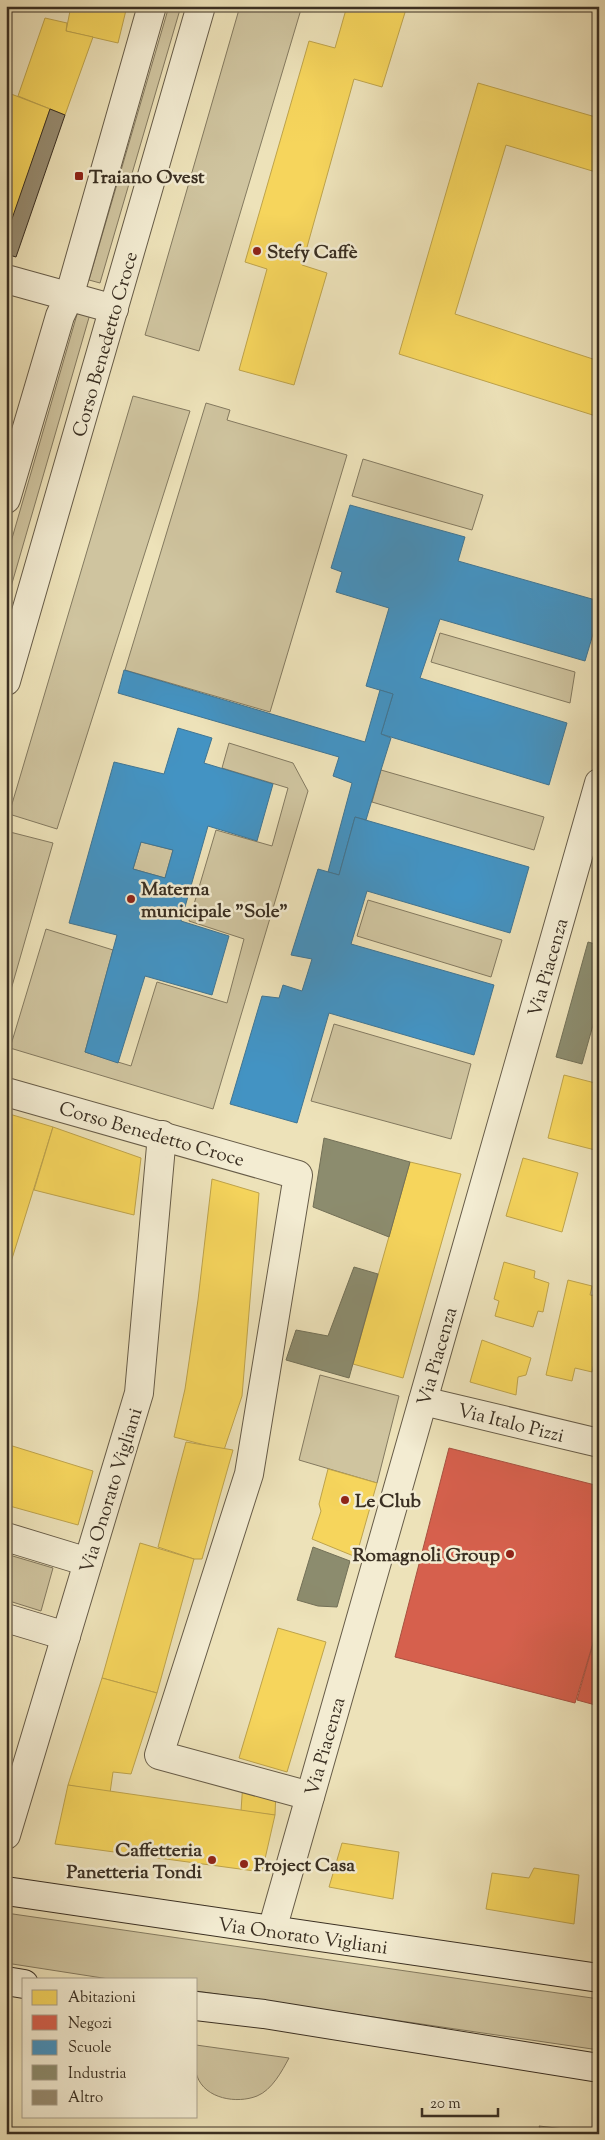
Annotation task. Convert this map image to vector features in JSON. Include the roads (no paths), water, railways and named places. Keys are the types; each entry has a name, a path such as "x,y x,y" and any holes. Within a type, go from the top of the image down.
{"street":[{"path":"6,499 60,316 69,297 152,6"},
{"name":"Corso Benedetto Croce","path":"6,681 201,6"},
{"path":"6,279 114,309"},
{"name":"Via Piacenza","path":"272,1930 423,1401 589,855 599,783"},
{"name":"Corso Benedetto Croce","path":"6,1092 298,1175 249,1474 159,1755 310,1796"},
{"name":"Via Onorato Vigliani","path":"6,1835 139,1393 162,1135"},
{"name":"Via Italo Pizzi","path":"423,1401 599,1443"},
{"path":"6,1537 88,1562"},
{"path":"6,1618 66,1636"},
{"name":"Via Onorato Vigliani","path":"6,1891 599,1978"},
{"path":"6,1981 22,1984"},
{"path":"198,2006 264,2014 599,2068"}],"place":[{"name":"Traiano Ovest","path":"79,176"},
{"name":"Stefy Caffè","path":"257,251"},
{"name":"Materna municipale \"Sole\"","path":"131,899"},
{"name":"Le Club","path":"345,1500"},
{"name":"Romagnoli Group","path":"510,1554"},
{"name":"Caffetteria Panetteria Tondi","path":"212,1860"},
{"name":"Project Casa","path":"244,1864"}]}
